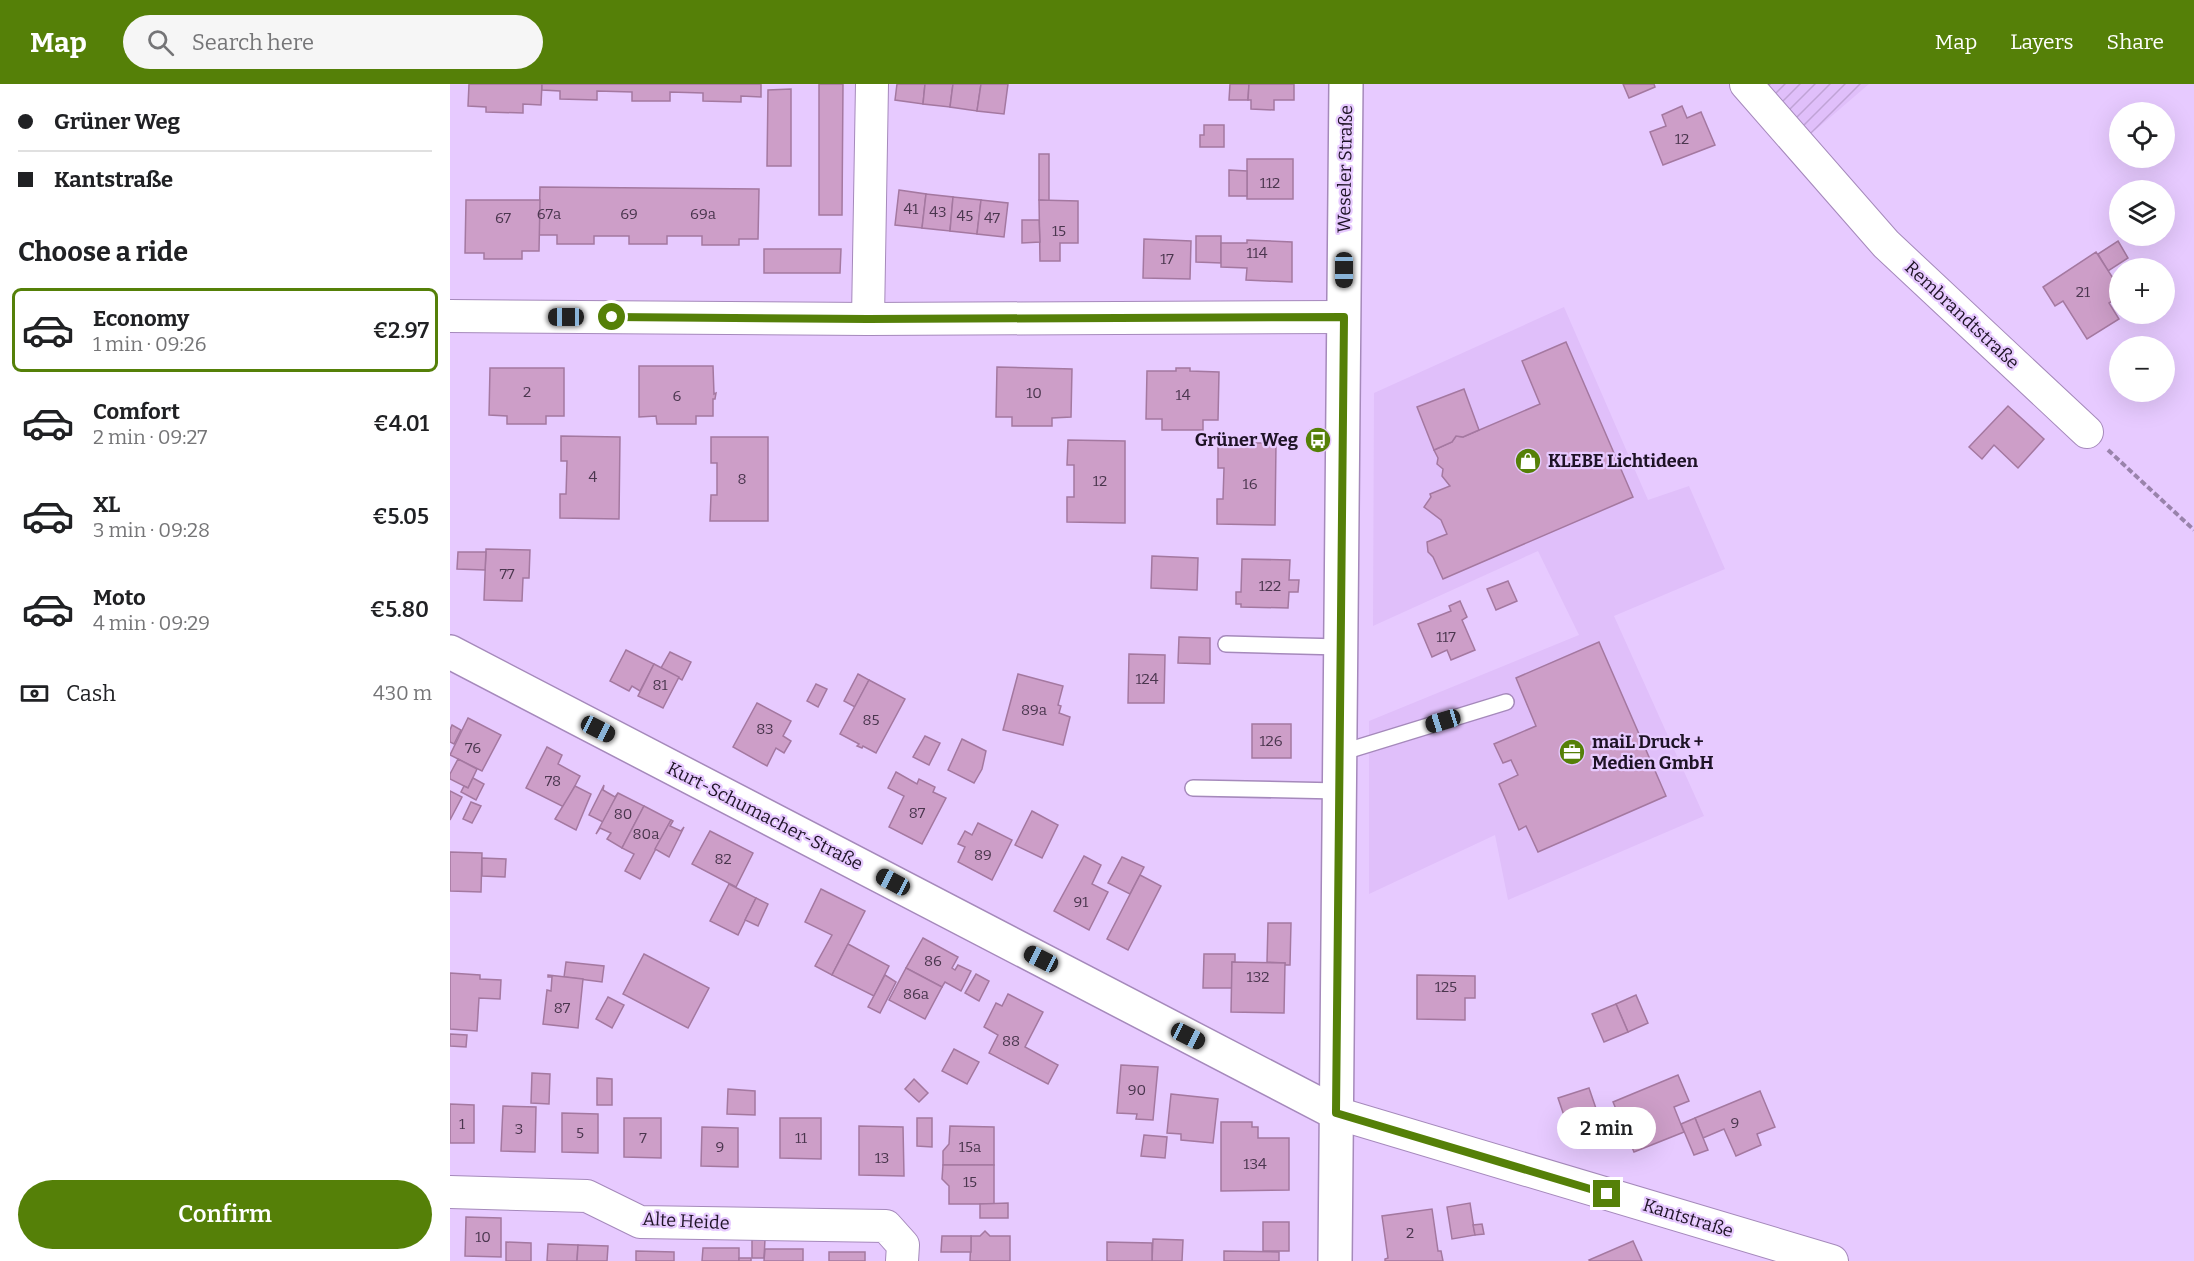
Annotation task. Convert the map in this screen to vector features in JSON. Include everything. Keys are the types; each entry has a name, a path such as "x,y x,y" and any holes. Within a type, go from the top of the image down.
{"street":[{"path":"868,319 872,84"},
{"name":"Weseler Straße","path":"1335,1261 1346,84"},
{"name":"Rembrandtstraße","path":"1746,84 1886,244 2087,432"},
{"path":"450,316 868,319 1344,317"},
{"name":"Kurt-Schumacher-Straße","path":"450,652 1336,1113"},
{"name":"Kantstraße","path":"1336,1113 1832,1261"},
{"name":"Alte Heide","path":"450,1192 587,1196 640,1222 886,1226 903,1245 902,1261"}],"lane":[{"path":"1226,644 1341,647"},
{"path":"1340,753 1506,702"},
{"path":"1193,788 1339,790"}],"path":[{"path":"2087,432 2194,530"}],"shaded area":[{"path":"1757,84 1869,84 1805,139"},
{"path":"1564,307 1648,500 1689,486 1725,569 1614,616 1704,816 1508,900 1495,835 1369,894 1369,721 1579,635 1538,551 1373,626 1374,393"}],"building":[{"path":"469,84 542,84 541,105 523,104 523,113 486,112 486,107 468,106"},
{"path":"542,84 761,84 761,97 741,96 741,102 703,101 703,93 670,92 670,101 632,101 632,92 597,91 597,100 560,99 560,91 542,90"},
{"path":"819,84 843,84 842,215 819,215"},
{"path":"897,84 925,84 923,104 895,100"},
{"path":"925,84 953,84 950,107 923,104"},
{"path":"953,84 981,84 977,111 950,107"},
{"path":"981,84 1008,84 1004,114 977,111"},
{"path":"1230,84 1249,84 1248,100 1229,100"},
{"path":"1249,84 1294,84 1294,100 1274,100 1274,110 1251,109 1251,100 1248,100"},
{"path":"1623,84 1654,84 1655,87 1629,98"},
{"path":"791,89 791,166 767,166 768,90"},
{"path":"1682,106 1687,118 1701,112 1715,145 1663,165 1650,132 1666,126 1662,115"},
{"path":"1204,125 1224,125 1224,147 1200,147 1200,135 1204,135"},
{"path":"1039,154 1049,154 1049,201 1039,200"},
{"path":"1247,159 1293,159 1293,199 1247,199"},
{"path":"1229,170 1247,171 1247,196 1229,196"},
{"path":"540,187 759,189 758,239 739,239 739,245 702,245 702,236 667,236 667,244 629,244 629,236 594,236 594,244 557,244 557,235 539,235"},
{"path":"899,190 926,194 922,228 895,225"},
{"path":"926,194 953,197 950,231 922,228"},
{"path":"953,197 981,200 977,234 950,231"},
{"path":"466,200 540,200 539,251 522,251 522,259 484,259 484,253 465,253"},
{"path":"981,200 1008,203 1004,237 977,234"},
{"path":"1039,200 1078,201 1078,243 1060,243 1060,261 1040,261"},
{"path":"1022,220 1039,220 1040,242 1022,243"},
{"path":"1196,236 1221,236 1221,263 1196,262"},
{"path":"1144,239 1191,241 1190,279 1143,278"},
{"path":"1247,240 1292,242 1292,282 1246,280 1247,268 1221,267 1221,243 1247,243"},
{"path":"2110,246 2121,246 2128,258 2109,258 2108,271 2098,254"},
{"path":"764,249 841,249 840,273 764,273"},
{"path":"2096,252 2109,272 2109,324 2111,324 2087,339 2063,301 2055,306 2043,287"},
{"name":"KLEBE Lichtideen","path":"1566,342 1633,497 1443,579 1433,557 1428,552 1427,542 1447,534 1441,520 1424,507 1431,497 1430,494 1450,486 1442,476 1443,469 1437,464 1438,458 1434,450 1452,442 1456,436 1463,437 1540,404 1522,361"},
{"path":"639,366 713,366 714,394 716,393 713,399 713,416 696,416 696,424 657,424 656,416 639,417"},
{"path":"997,367 1072,369 1071,417 1052,418 1052,426 1012,426 1012,417 996,417"},
{"path":"490,368 564,368 564,416 546,416 546,424 507,424 507,416 489,415"},
{"path":"1176,368 1219,372 1218,420 1203,420 1203,430 1162,430 1162,419 1146,419 1147,371 1176,371"},
{"path":"1464,389 1479,430 1463,437 1456,436 1452,442 1434,450 1417,407"},
{"path":"2008,406 2044,439 2018,468 1994,445 1982,459 1969,447"},
{"path":"561,436 620,437 619,519 560,518 560,494 566,494 567,461 561,461"},
{"path":"711,437 768,437 768,521 710,521 711,495 717,495 717,463 711,463"},
{"path":"1068,440 1125,441 1125,523 1067,522 1067,497 1074,497 1074,465 1067,465"},
{"path":"1244,441 1276,443 1275,525 1217,524 1217,499 1223,499 1224,468 1218,468 1218,442 1244,443"},
{"path":"486,549 530,550 529,578 523,578 522,601 484,600"},
{"path":"458,552 486,552 485,570 457,569"},
{"path":"1152,556 1198,558 1197,590 1151,588"},
{"path":"1242,559 1290,560 1289,580 1299,580 1298,592 1289,592 1288,608 1241,607 1241,604 1236,604 1236,592 1241,592"},
{"path":"1508,581 1517,601 1496,610 1487,589"},
{"path":"1460,601 1467,617 1462,620 1475,650 1451,660 1447,650 1432,657 1418,624 1451,611 1449,606"},
{"path":"1179,637 1210,638 1210,664 1178,663"},
{"name":"maiL Druck + Medien GmbH","path":"1599,642 1666,796 1538,852 1526,826 1519,830 1499,784 1518,775 1511,760 1503,763 1494,744 1536,726 1516,678"},
{"path":"626,650 654,664 640,691 632,686 629,691 610,681"},
{"path":"670,652 691,662 682,680 661,668"},
{"path":"1129,654 1165,655 1164,703 1128,703"},
{"path":"654,664 679,677 663,708 638,696"},
{"path":"858,674 869,680 855,707 844,701"},
{"path":"1018,674 1063,686 1058,705 1061,706 1059,713 1070,717 1063,745 1003,730"},
{"path":"869,680 905,699 876,753 863,746 862,748 857,746 859,744 840,734"},
{"path":"816,684 827,689 818,707 807,701"},
{"path":"757,703 791,721 783,736 791,741 784,753 776,748 767,766 733,747"},
{"path":"468,718 501,735 482,771 450,755"},
{"path":"1252,724 1291,724 1291,758 1252,758"},
{"path":"452,725 461,730 454,744 450,742"},
{"path":"925,736 940,743 929,765 913,757"},
{"path":"962,739 986,751 982,769 974,783 948,770"},
{"path":"547,747 562,755 558,764 580,776 564,807 526,788"},
{"path":"458,759 477,769 468,788 450,779 450,774"},
{"path":"896,772 917,784 919,779 935,787 933,792 946,798 922,844 889,827 904,796 888,788"},
{"path":"473,778 484,784 476,800 461,792 464,786 468,788"},
{"path":"604,785 603,790 615,797 618,793 603,822 589,815"},
{"path":"575,786 591,794 576,830 555,819"},
{"path":"450,791 462,797 450,820"},
{"path":"618,793 644,806 622,848 607,839 611,833 600,828 596,834"},
{"path":"471,802 481,806 472,823 463,819"},
{"path":"644,806 671,820 640,879 625,871 634,854 622,848"},
{"path":"1032,811 1058,825 1042,858 1015,845"},
{"path":"671,820 673,821 670,826 681,831 684,827 669,857 655,849"},
{"path":"978,823 1012,840 992,880 958,862 965,847 958,844 965,831 972,835"},
{"path":"710,831 753,853 736,887 692,864"},
{"path":"450,852 482,853 481,892 450,891"},
{"path":"1084,856 1101,865 1092,884 1108,892 1089,930 1054,911"},
{"path":"1122,857 1144,867 1130,894 1108,883"},
{"path":"482,858 506,859 505,877 482,876"},
{"path":"1140,875 1161,886 1128,950 1107,939"},
{"path":"729,884 756,898 738,935 710,921"},
{"path":"821,889 865,911 832,975 815,966 832,935 805,922"},
{"path":"756,898 768,904 758,926 745,920"},
{"path":"1268,923 1291,923 1290,965 1267,962"},
{"path":"923,938 958,957 952,968 955,970 958,965 971,971 961,991 945,982 942,987 906,968"},
{"path":"848,944 889,966 874,996 832,975"},
{"path":"644,954 709,988 688,1028 623,994"},
{"path":"1204,954 1235,954 1235,962 1232,962 1232,988 1203,988"},
{"path":"566,962 604,966 602,982 564,977"},
{"path":"1232,962 1285,963 1284,1013 1231,1012"},
{"path":"906,968 942,987 925,1019 889,1000"},
{"path":"450,973 480,975 480,979 501,980 500,999 479,998 477,1031 450,1029"},
{"path":"976,974 989,981 979,1001 965,993"},
{"path":"548,975 583,979 578,1028 543,1024 547,990 551,991 552,977"},
{"path":"885,975 896,982 880,1013 868,1007"},
{"path":"1417,975 1475,976 1475,998 1465,998 1465,1020 1417,1019"},
{"path":"1008,994 1043,1012 1025,1047 1058,1065 1048,1084 989,1053 998,1035 984,1027 996,1003 1002,1006"},
{"path":"1636,995 1648,1023 1628,1032 1616,1004"},
{"path":"608,997 624,1005 612,1028 596,1019"},
{"path":"1616,1004 1628,1032 1604,1042 1592,1014"},
{"path":"450,1034 467,1035 466,1047 450,1046"},
{"path":"954,1049 979,1062 967,1084 942,1071"},
{"path":"1121,1065 1158,1067 1153,1120 1136,1119 1137,1114 1117,1113"},
{"path":"532,1073 550,1074 549,1104 531,1103"},
{"path":"1678,1075 1689,1101 1674,1107 1684,1132 1634,1152 1613,1102"},
{"path":"597,1078 612,1079 612,1105 597,1105"},
{"path":"914,1079 928,1093 919,1102 905,1089"},
{"path":"1589,1088 1602,1126 1571,1136 1558,1098"},
{"path":"728,1089 755,1091 755,1115 727,1114"},
{"path":"1760,1091 1775,1127 1757,1134 1761,1145 1736,1156 1724,1129 1703,1138 1695,1118"},
{"path":"1171,1094 1218,1099 1213,1143 1181,1140 1181,1134 1167,1133"},
{"path":"450,1104 474,1105 474,1143 450,1143"},
{"path":"503,1106 536,1107 535,1152 501,1151"},
{"path":"562,1113 598,1114 598,1153 562,1152"},
{"path":"624,1118 661,1118 661,1158 624,1157"},
{"path":"780,1118 821,1118 821,1159 780,1158"},
{"path":"917,1118 932,1118 932,1147 917,1146"},
{"path":"1695,1118 1708,1150 1694,1155 1681,1124"},
{"path":"1221,1122 1252,1122 1252,1127 1258,1127 1258,1138 1289,1138 1289,1190 1221,1191"},
{"path":"859,1126 903,1127 904,1176 859,1175"},
{"path":"950,1126 994,1127 994,1165 943,1165 943,1151 949,1144"},
{"path":"702,1127 738,1128 738,1167 701,1166"},
{"path":"1144,1135 1167,1137 1165,1158 1141,1156"},
{"path":"943,1165 994,1165 994,1204 949,1204 949,1186 942,1179"},
{"path":"1008,1203 1008,1218 980,1218 980,1204"},
{"path":"1470,1203 1475,1235 1452,1239 1447,1207"},
{"path":"1432,1209 1438,1251 1441,1251 1443,1261 1385,1261 1388,1258 1382,1216"},
{"path":"466,1217 501,1218 501,1257 465,1256"},
{"path":"1263,1222 1289,1222 1289,1251 1263,1251"},
{"path":"1482,1224 1484,1234 1475,1235 1473,1225"},
{"path":"985,1231 990,1236 1010,1236 1010,1261 970,1261 971,1236 980,1236"},
{"path":"942,1236 971,1236 971,1252 941,1252"},
{"path":"752,1239 765,1239 764,1258 752,1258"},
{"path":"1153,1239 1183,1240 1182,1261 1152,1261"},
{"path":"1633,1241 1642,1261 1589,1260"},
{"path":"506,1242 531,1243 531,1261 506,1261"},
{"path":"1107,1242 1152,1243 1152,1261 1107,1261"},
{"path":"548,1244 578,1245 577,1261 547,1261"},
{"path":"578,1245 608,1246 607,1261 577,1261"},
{"path":"703,1248 739,1248 739,1261 702,1261"},
{"path":"765,1249 803,1249 803,1261 764,1261"},
{"path":"636,1251 674,1252 674,1261 636,1261"},
{"path":"1224,1251 1279,1252 1279,1261 1224,1261"},
{"path":"829,1252 865,1252 865,1261 829,1261"},
{"path":"739,1258 751,1258 751,1261 739,1261"}],"place":[{"name":"Grüner Weg","path":"1318,440"},
{"name":"KLEBE Lichtideen","path":"1528,461"},
{"name":"maiL Druck + Medien GmbH","path":"1572,752"}],"route":[{"path":"612,317 868,319 1344,317 1336,1113 1607,1194"}]}
